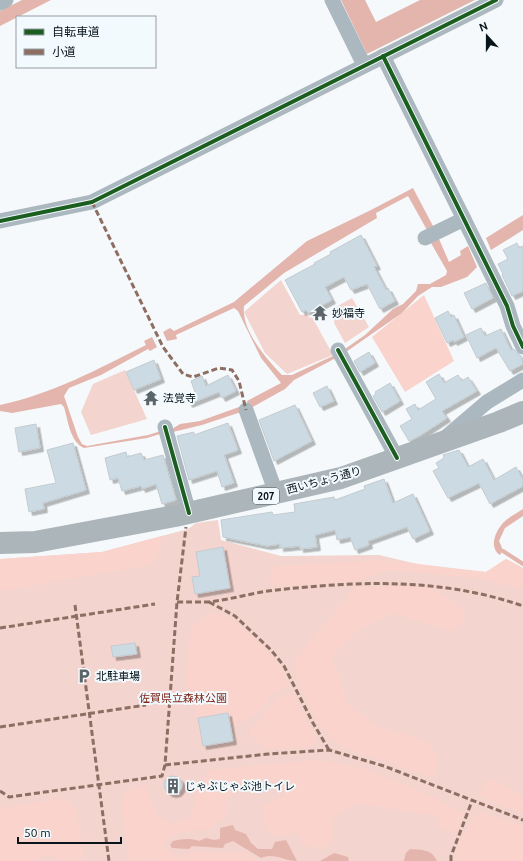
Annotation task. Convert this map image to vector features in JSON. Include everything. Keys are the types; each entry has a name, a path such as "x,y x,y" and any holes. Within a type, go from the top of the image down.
{"highway":[{"name":"西いちょう通り","path":"0,543 35,542 189,513 341,478 523,412"}],"street":[{"path":"0,3 6,0"},
{"path":"332,0 364,65"},
{"path":"0,221 92,202 496,0"},
{"path":"383,56 508,306 513,326 523,347"},
{"path":"431,235 464,219"},
{"path":"340,354 396,458"},
{"path":"438,444 487,402 523,380"},
{"path":"246,410 276,493"},
{"path":"166,431 189,513"}],"green space":[{"path":"281,280 300,315 311,315 333,355 287,374 265,353 244,312"},
{"path":"352,298 369,327 345,343 334,323 336,307"},
{"path":"125,370 147,419 91,435 81,412 93,384"},
{"name":"佐賀県立森林公園","path":"218,520 221,540 281,556 379,555 426,566 486,572 506,559 523,568 523,861 0,861 0,559 102,552 188,529 196,523"}],"shaded area":[{"path":"22,0 51,0 20,16 16,16 16,18 0,26 0,11"},
{"path":"341,0 365,0 376,22 420,0 475,0 367,54"},
{"path":"413,188 433,226 427,230 408,196 376,213 377,218 284,273 244,306 246,325 250,334 262,352 282,375 292,375 335,355 336,358 294,380 285,389 249,409 247,401 281,383 261,358 238,311 234,308 176,335 177,339 167,341 163,332 170,328 174,331 234,302 307,241"},
{"path":"523,215 523,230 491,250 486,238"},
{"path":"439,239 449,262 461,255 460,251 468,246 477,267 467,277 441,287 432,287 418,296 402,313 343,354 342,351 365,335 393,309 403,304 416,291 418,284 430,284 446,275 447,271 431,243"},
{"path":"424,295 454,361 405,392 372,337"},
{"path":"152,337 157,347 150,351 148,349 101,375 69,388 64,396 78,437 82,444 87,446 148,435 161,431 160,434 147,438 84,448 79,445 73,436 68,424 64,407 61,404 12,413 0,411 0,405 56,388 74,380 146,345 144,341"},
{"path":"239,407 241,412 202,425 173,432 172,429 180,424 200,421"},
{"path":"523,509 523,516 505,528 499,541 503,550 500,555 494,548 494,538 498,529 504,522"},
{"path":"162,536 158,557 150,565 0,591 0,559 102,552"},
{"path":"506,559 523,568 523,590 485,579 389,570 357,581 278,587 268,579 276,566 385,560 486,572"},
{"path":"355,587 428,587 463,608 464,621 452,632 394,613 360,629 332,655 347,704 376,726 428,741 438,760 434,778 353,751 343,747 330,737 315,718 304,696 292,663"},
{"path":"212,612 228,618 256,639 275,659 282,669 286,679 287,687 271,693 263,707 246,721 230,724 228,713 198,718 185,685 191,626"},
{"path":"289,693 293,695 308,725 315,733 317,743 313,746 270,750 251,737 248,730 254,727 277,698"},
{"path":"314,760 334,762 373,772 429,795 465,813 456,832 442,830 436,816 356,803 334,818 333,841 322,850 305,846 297,833 273,836 264,825 262,806 283,796 285,784 271,781 234,792 226,801 226,816 208,830 175,833 164,844 177,857 197,851 225,853 245,851 257,861 154,861 153,859 130,861 121,804 124,796 129,790 145,785 156,814 173,824 192,816 195,793 209,770"},
{"path":"494,780 523,796 523,814 478,796 484,782"},
{"path":"62,798 69,801 77,811 84,861 67,861 48,855 31,861 0,861 0,808"},
{"path":"478,811 523,825 523,861 457,861 456,855 460,842"},
{"path":"233,825 235,830 246,834 251,843 258,849 272,849 275,842 286,840 297,861 275,856 266,856 261,858 233,841 225,844 223,848 192,846 189,849 172,848 170,845 173,841 183,839 193,839 199,841 206,838 214,840 220,839 220,828"},
{"path":"410,849 429,852 437,861 404,861 406,853"},
{"path":"334,853 348,857 349,861 320,861"}],"building":[{"path":"361,235 377,266 374,267 386,290 388,288 395,301 380,309 367,284 351,290 344,277 325,287 332,300 308,313 306,310 302,312 285,280 315,264 314,263 331,254 330,252"},
{"path":"517,243 519,248 523,246 523,291 512,296 498,264 508,259 503,250"},
{"path":"486,283 493,298 472,309 464,293"},
{"path":"448,311 451,317 454,315 464,337 454,342 453,340 447,343 435,318"},
{"path":"481,328 485,336 501,329 511,350 514,349 521,356 523,364 510,371 496,348 477,358 466,335"},
{"path":"369,352 375,363 360,372 354,361"},
{"path":"154,360 161,379 134,390 126,372"},
{"path":"439,374 444,383 458,375 462,381 468,377 477,391 442,411 447,418 409,441 400,426 412,419 406,409 415,404 418,410 436,399 426,382"},
{"path":"228,375 236,391 222,398 219,392 189,404 186,397 195,392 191,381 202,376 206,386"},
{"path":"390,383 400,401 382,412 373,396 376,394 375,392"},
{"path":"327,386 334,401 320,407 313,393"},
{"path":"295,405 312,441 274,461 259,420"},
{"path":"228,423 238,450 224,455 234,483 222,487 217,471 189,480 177,436 194,432 194,435"},
{"path":"36,424 40,448 19,452 15,428"},
{"path":"73,443 86,490 43,503 44,509 29,512 25,489 56,483 47,450"},
{"path":"459,450 468,467 483,459 494,480 516,467 523,480 523,486 490,504 479,483 448,498 433,471 439,468 436,463 444,458 443,455"},
{"path":"126,452 127,457 141,453 144,460 163,455 176,500 162,504 156,484 142,489 141,486 122,491 118,478 110,480 105,458"},
{"path":"384,479 393,503 413,494 430,531 413,539 407,527 368,541 369,545 355,550 350,537 337,540 335,530 315,535 317,547 300,549 300,546 280,548 280,544 267,546 223,537 221,520 272,512 273,515 295,512 294,504 334,497 335,500 365,489 364,486"},
{"path":"223,547 230,588 195,594 192,577 200,576 196,552"},
{"path":"135,643 137,654 113,657 111,646"},
{"path":"228,713 233,741 203,746 198,718"},
{"name":"じゃぶじゃぶ池トイレ","path":"173,776 179,779 182,785 179,791 173,794 167,791 164,785 167,779"}],"waterway":[{"path":"503,551 523,564"}],"marked path":[{"path":"92,202 163,347 183,374 193,377 219,368 232,370 239,381 246,410"},
{"path":"0,791 9,797 162,776 165,765 177,602 186,527"},
{"path":"177,602 208,602 268,591 332,585 397,584 460,590 523,606"},
{"path":"209,602 235,616 271,650 284,666 313,723 329,750"},
{"path":"0,628 155,604"},
{"path":"75,605 109,861"},
{"path":"0,727 146,705"},
{"path":"165,765 268,754 329,750 384,766 523,820"},
{"path":"451,861 451,856 472,801"}],"cycle path":[{"path":"0,221 92,202 496,0"},
{"path":"383,56 507,306 513,326 523,347"},
{"path":"338,350 397,458"},
{"path":"165,427 189,513"}],"place":[{"name":"妙福寺","path":"320,313"},
{"name":"法覚寺","path":"151,398"},
{"name":"北駐車場","path":"84,676"},
{"name":"じゃぶじゃぶ池トイレ","path":"173,786"}]}
